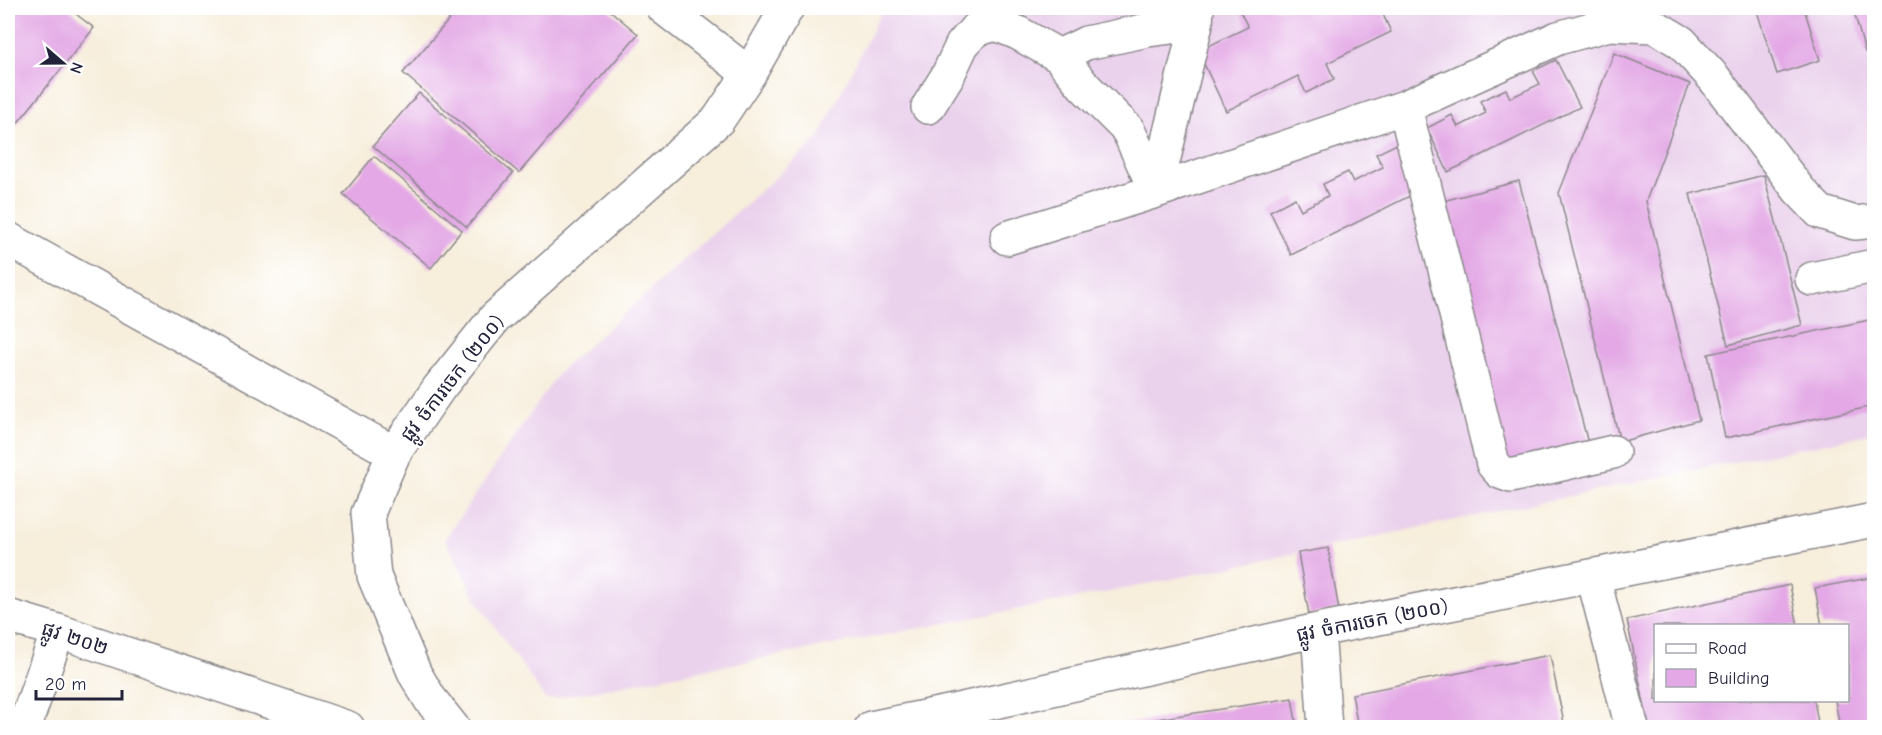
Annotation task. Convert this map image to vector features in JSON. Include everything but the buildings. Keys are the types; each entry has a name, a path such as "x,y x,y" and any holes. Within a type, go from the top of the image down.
{"street":[{"path":"664,8 749,74"},
{"name":"ផ្លូវ ចំការចេក (២០០)","path":"453,728 430,699 415,674 374,576 368,513 394,453 440,388 495,318 718,120 749,74 787,8"},
{"path":"1059,56 1086,43 1148,30 1196,16 1156,191"},
{"path":"1007,238 1156,191 1405,107 1558,38 1600,16 1659,17 1714,78 1799,190 1820,212 1855,223 1875,221"},
{"path":"928,107 948,75 962,45 975,30 996,24 1018,33 1059,56 1083,85 1128,130 1156,191"},
{"path":"1405,107 1493,464 1500,472 1511,476 1613,452"},
{"path":"8,239 394,453"},
{"path":"1812,279 1875,266"},
{"name":"ផ្លូវ ចំការចេក (២០០)","path":"871,728 950,720 1318,630 1875,520"},
{"path":"1593,576 1632,728"},
{"name":"ផ្លូវ ២០២","path":"8,616 348,728"},
{"path":"1318,630 1325,728"},
{"path":"24,728 58,631"}],"shaded area":[{"path":"883,8 1874,8 1874,433 1124,589 546,700 475,598 445,539 559,372 818,139"}]}
